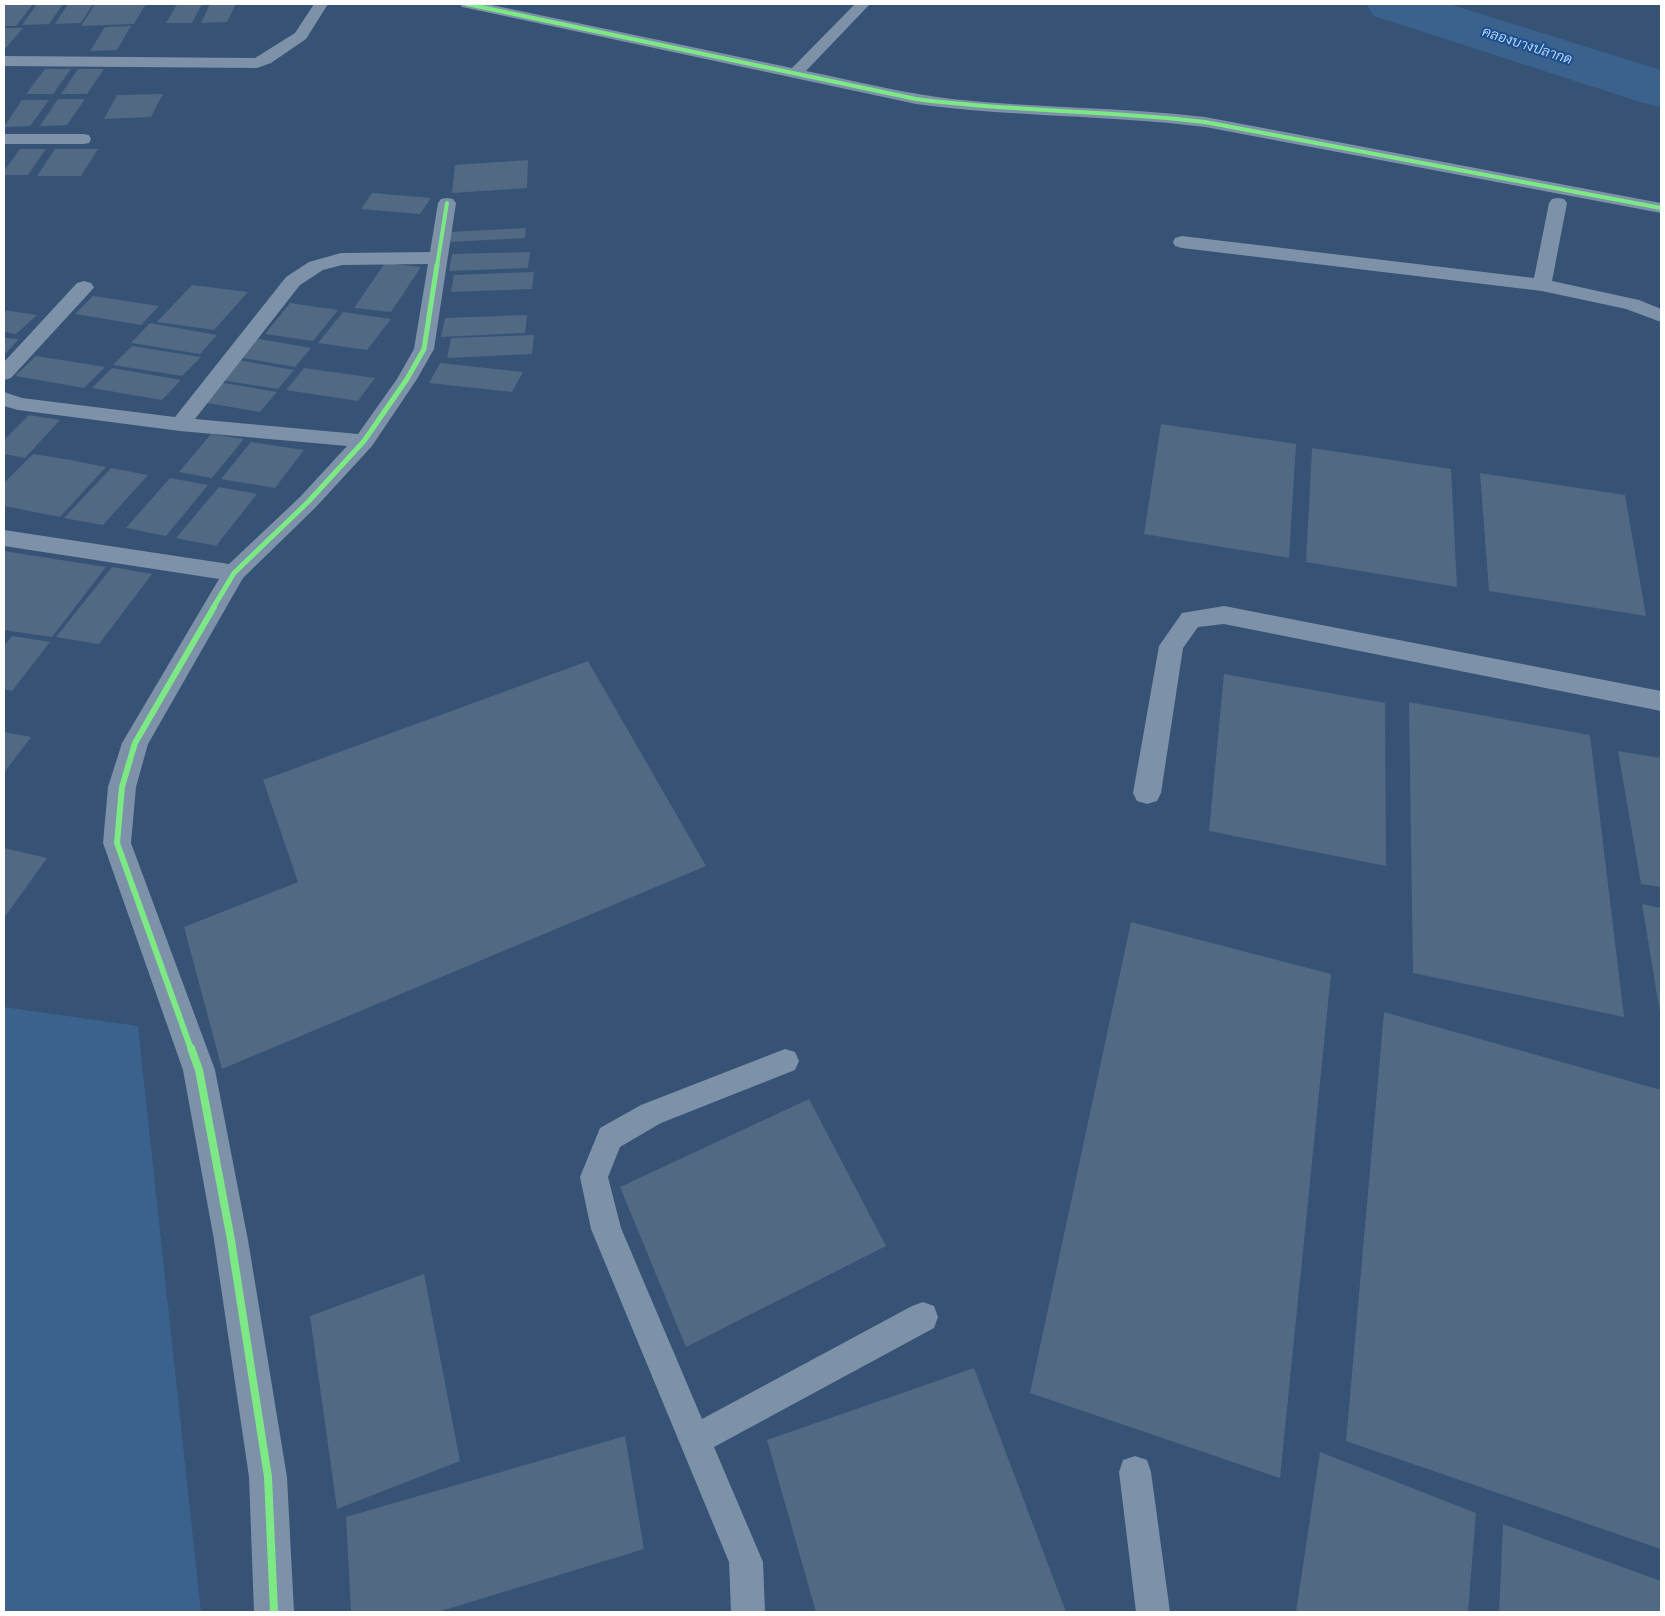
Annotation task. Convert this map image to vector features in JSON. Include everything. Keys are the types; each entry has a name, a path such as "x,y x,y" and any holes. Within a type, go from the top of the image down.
{"street":[{"path":"4,61 257,63 266,60 301,36 320,4"},
{"path":"467,4 700,54 961,106 1122,113 1205,122 1661,208"},
{"path":"797,72 829,37 864,4"},
{"path":"7,143 82,139"},
{"path":"274,1612 268,1477 231,1240 199,1070 117,843 122,787 135,742 234,573 308,502 364,441 407,379 424,349 446,202"},
{"path":"1542,285 1558,203"},
{"path":"1182,242 1542,285 1632,304 1661,316"},
{"path":"180,424 293,281 316,266 341,259 438,258"},
{"path":"4,374 84,287"},
{"path":"4,398 18,404 180,424 364,441"},
{"path":"4,538 234,573"},
{"path":"1147,793 1171,646 1191,619 1224,615 1661,701"}],"lane":[{"path":"748,1612 746,1562 606,1229 594,1176 610,1138 651,1114 785,1061"},
{"path":"696,1440 923,1317"},
{"path":"1135,1472 1153,1612"}],"water":[{"path":"4,1007 138,1026 201,1612 4,1612"}],"building":[{"path":"4,4 33,4 16,26 4,26"},
{"path":"37,4 63,4 49,24 22,25"},
{"path":"68,4 93,4 81,23 55,24"},
{"path":"95,4 146,4 134,24 81,26"},
{"path":"177,4 202,4 192,23 166,23"},
{"path":"210,4 236,4 227,22 201,23"},
{"path":"131,26 117,50 90,51 105,27"},
{"path":"4,28 23,28 5,49 4,49"},
{"path":"45,69 71,69 53,94 26,94"},
{"path":"78,69 104,69 87,94 61,94"},
{"path":"163,94 151,117 104,119 117,95"},
{"path":"58,99 85,99 67,125 40,126"},
{"path":"22,100 49,100 30,126 4,127"},
{"path":"20,149 46,149 28,175 4,175 4,171"},
{"path":"55,149 98,149 81,176 37,176"},
{"path":"528,160 527,188 452,193 455,165"},
{"path":"372,193 431,198 420,214 361,209"},
{"path":"526,228 525,238 449,242 450,232"},
{"path":"530,252 528,268 449,271 452,254"},
{"path":"385,263 421,267 391,312 354,308"},
{"path":"534,272 532,289 451,292 454,275"},
{"path":"192,285 248,292 214,330 157,322"},
{"path":"93,296 159,306 141,325 75,314"},
{"path":"290,303 338,310 313,341 265,334"},
{"path":"4,310 37,315 16,334 4,332"},
{"path":"343,312 391,319 367,350 318,343"},
{"path":"527,315 525,333 441,337 445,318"},
{"path":"150,323 217,335 200,354 131,343"},
{"path":"534,335 532,354 447,358 451,338"},
{"path":"4,338 19,339 4,355"},
{"path":"254,338 311,348 295,367 237,357"},
{"path":"132,346 201,357 182,376 113,365"},
{"path":"36,356 105,367 84,388 15,376"},
{"path":"238,360 294,370 278,389 220,380"},
{"path":"440,363 523,372 512,392 429,383"},
{"path":"112,368 181,380 162,400 92,388"},
{"path":"304,368 375,378 358,401 286,390"},
{"path":"219,382 277,392 260,412 201,402"},
{"path":"29,415 60,420 25,458 4,454 4,440"},
{"path":"1161,424 1296,444 1289,558 1144,534"},
{"path":"211,434 244,439 212,478 179,472"},
{"path":"251,442 304,450 275,488 221,479"},
{"path":"1312,448 1451,469 1457,587 1306,562"},
{"path":"33,454 106,467 60,517 4,506 4,483"},
{"path":"111,468 148,475 103,525 64,518"},
{"path":"1480,473 1625,495 1646,616 1489,591"},
{"path":"170,478 208,485 166,536 126,528"},
{"path":"219,487 257,494 216,546 176,538"},
{"path":"4,551 106,567 52,637 4,630"},
{"path":"112,567 152,574 99,644 56,637"},
{"path":"12,636 50,642 12,691 4,689 4,646"},
{"path":"588,661 706,866 222,1069 184,927 298,882 263,780"},
{"path":"1224,674 1385,703 1386,866 1209,831"},
{"path":"1409,702 1590,735 1624,1017 1413,973"},
{"path":"4,732 31,737 4,773"},
{"path":"1618,751 1661,758 1661,887 1641,884"},
{"path":"4,848 47,858 4,918"},
{"path":"1642,904 1661,908 1660,1013"},
{"path":"1131,922 1331,974 1280,1478 1030,1393"},
{"path":"1384,1012 1661,1090 1661,1549 1346,1441"},
{"path":"809,1099 886,1246 686,1347 620,1187"},
{"path":"424,1274 460,1461 337,1509 310,1316"},
{"path":"974,1368 1066,1612 816,1612 767,1440"},
{"path":"625,1436 644,1549 438,1612 351,1612 346,1517"},
{"path":"1320,1452 1476,1513 1468,1612 1296,1612"},
{"path":"1503,1524 1661,1581 1661,1612 1499,1612"}],"waterway":[{"name":"คลองบางปลากด","path":"1393,4 1661,89"}],"cycle path":[{"path":"467,4 916,99 988,107 1133,115 1205,122 1661,208"},
{"path":"274,1612 268,1477 231,1240 199,1070 117,843 122,787 135,743 234,573 308,502 364,441 407,379 424,349 447,203"}]}
